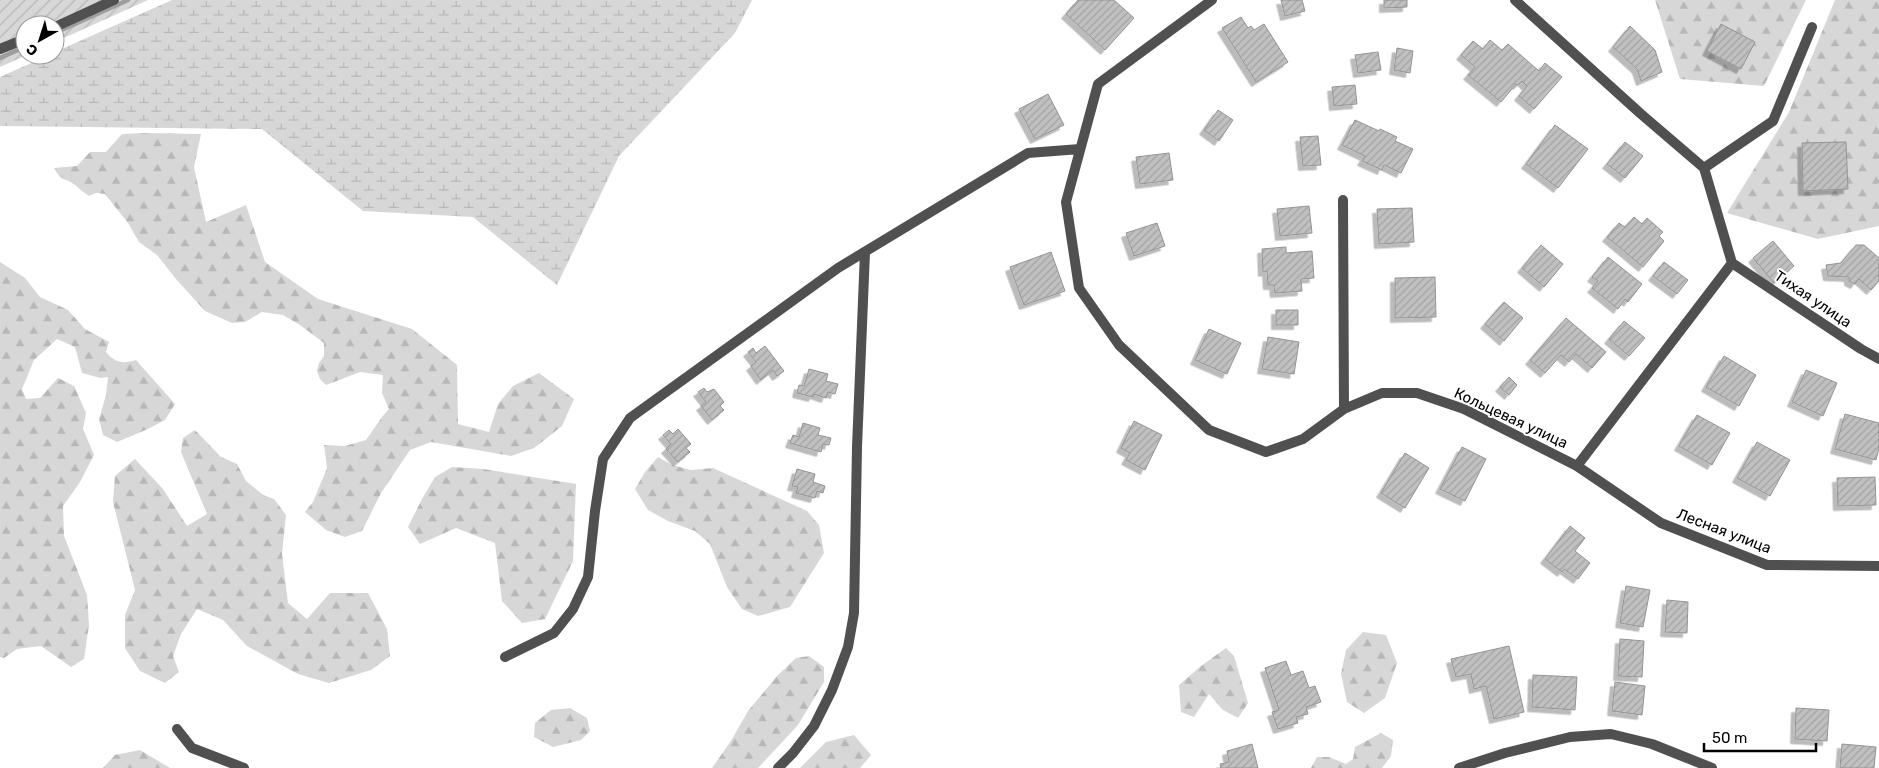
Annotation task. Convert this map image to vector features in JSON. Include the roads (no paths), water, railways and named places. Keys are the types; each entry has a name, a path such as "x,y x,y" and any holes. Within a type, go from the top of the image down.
{"street":[{"path":"65,22 114,0"},
{"name":"Кольцевая улица","path":"1212,0 1098,84 1066,202 1079,288 1119,345 1209,430 1266,452 1303,439 1344,409 1382,393 1418,393 1464,409 1577,466 1732,263"},
{"path":"1516,0 1641,114 1704,168 1732,263"},
{"path":"1704,168 1773,121 1812,27"},
{"path":"0,50 15,43"},
{"path":"505,657 554,633 573,609 588,577 594,511 603,459 630,418 838,268 1028,153 1080,149"},
{"path":"1343,200 1344,409"},
{"path":"778,768 814,726 832,690 848,647 854,613 857,447 865,252"},
{"name":"Тихая улица","path":"1732,263 1879,359"},
{"name":"Лесная улица","path":"1577,466 1661,522 1767,565 1879,566"},
{"path":"177,729 192,748 244,768"},
{"path":"1458,768 1505,753 1570,737 1611,734 1652,744 1712,768"}],"waterway":[{"path":"65,28 128,0"},
{"path":"0,58 15,51"}]}
